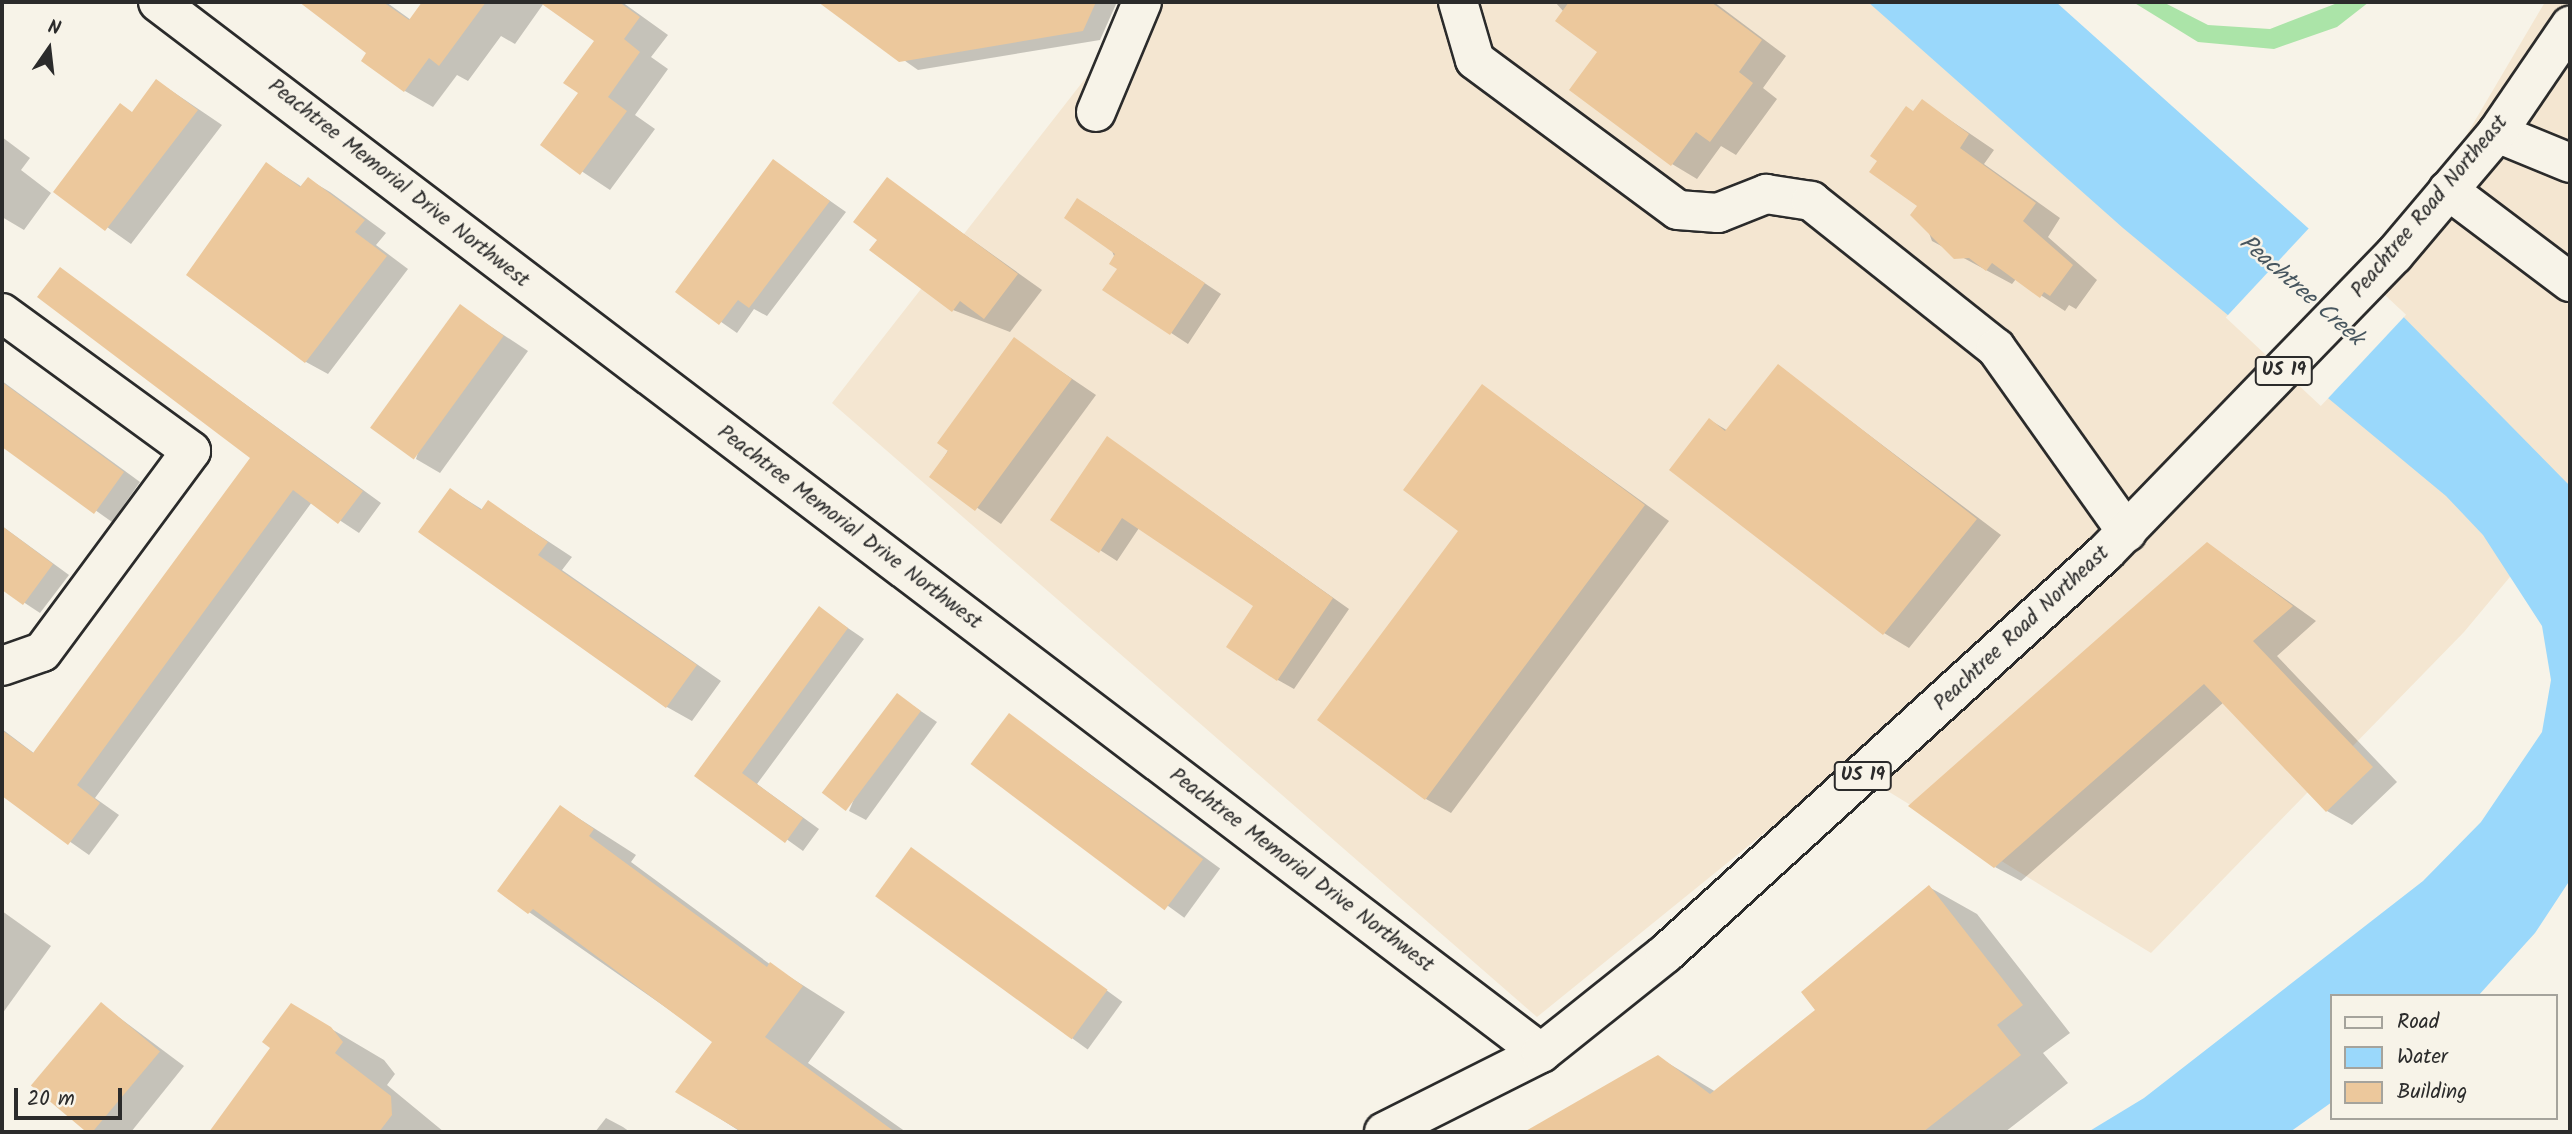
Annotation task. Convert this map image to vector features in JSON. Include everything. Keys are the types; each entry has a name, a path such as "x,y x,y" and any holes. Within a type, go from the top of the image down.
{"main road":[{"name":"Peachtree Memorial Drive Northwest","path":"158,2 1541,1053"},
{"path":"1096,112 1142,2"},
{"path":"1458,2 1475,60 1678,210 1718,213 1766,194 1811,201 1822,209 1996,348 2127,532"},
{"name":"Peachtree Road Northeast","path":"1384,1132 1541,1053 1665,954 2127,532 2174,488 2394,255 2497,133 2570,26"},
{"path":"2497,133 2570,163"},
{"path":"2448,190 2570,282"},
{"path":"2,313 191,451 42,652 2,666"}],"shaded area":[{"path":"1145,2 1888,2 2290,344 2424,207 2545,2 2570,2 2570,505 2464,632 2151,953 1847,766 1537,1017 832,403"}],"green space":[{"path":"2133,2 2163,2 2208,25 2270,29 2340,2 2369,2 2337,27 2274,49 2198,42"}],"water":[{"name":"Peachtree Creek","path":"1868,2 2056,2 2375,288 2570,486 2570,880 2535,933 2480,994 2330,994 2330,1103 2290,1132 2088,1132 2144,1098 2423,881 2481,822 2542,732 2551,680 2542,626 2483,535 2446,496 2123,228"}],"pier":[{"path":"2311,226 2406,315 2321,406 2226,317"}],"building":[{"path":"299,2 383,2 409,20 422,2 486,2 439,66 429,58 404,92 361,61 366,53"},
{"path":"539,2 619,2 640,17 624,39 640,52 608,97 627,111 580,175 540,145 578,93 563,83 594,41"},
{"path":"818,2 1096,2 1083,31 899,62"},
{"path":"1569,2 1711,2 1762,40 1739,72 1753,83 1710,142 1696,132 1671,166 1569,90 1597,52 1555,21"},
{"path":"156,79 198,110 105,231 53,192 120,103 132,112"},
{"path":"1922,99 1969,134 1960,148 2036,203 2023,221 2073,265 2050,296 2044,292 2040,298 1992,263 1986,271 1969,258 1954,259 1910,215 1917,206 1869,172 1877,161 1870,156 1906,106 1913,111"},
{"path":"773,159 830,201 749,308 738,300 719,325 675,292"},
{"path":"266,162 300,187 308,177 365,220 355,232 387,256 305,363 186,275"},
{"path":"887,177 1018,274 984,319 960,301 952,312 869,250 877,240 853,222"},
{"path":"1077,198 1205,283 1170,335 1102,290 1117,269 1109,264 1115,254 1064,218"},
{"path":"60,267 363,491 338,524 293,490 77,785 100,803 68,845 2,796 2,730 33,753 250,458 37,297"},
{"path":"460,304 504,336 414,460 370,428"},
{"path":"1014,337 1072,379 975,511 929,477 948,451 937,443"},
{"path":"1778,364 1977,519 1883,635 1669,470 1709,418 1725,431"},
{"path":"2,382 124,472 94,514 2,447"},
{"path":"1482,384 1645,505 1425,800 1317,720 1458,531 1403,490"},
{"path":"1107,436 1333,598 1277,681 1226,647 1253,606 1122,518 1099,553 1050,520"},
{"path":"450,488 481,510 488,500 548,542 538,555 697,665 666,708 418,532"},
{"path":"2,526 53,564 23,605 2,590"},
{"path":"2207,542 2293,606 2253,641 2373,767 2326,812 2204,684 1994,868 1908,806"},
{"path":"819,606 848,628 742,773 803,818 785,843 694,776"},
{"path":"897,693 921,711 846,811 822,793"},
{"path":"1009,713 1203,859 1165,910 970,764"},
{"path":"560,805 594,829 589,836 767,967 770,962 803,986 765,1037 895,1132 742,1132 675,1092 712,1042 533,909 528,914 497,891"},
{"path":"911,847 1108,990 1072,1039 875,896"},
{"path":"1929,885 2023,1005 1997,1025 2021,1055 1923,1132 1524,1132 1658,1055 1710,1094 1815,1010 1801,992"},
{"path":"101,1002 160,1051 92,1132 86,1132 31,1085"},
{"path":"291,1003 331,1027 343,1042 335,1053 391,1096 392,1115 379,1132 209,1132 270,1048 262,1042"}]}
